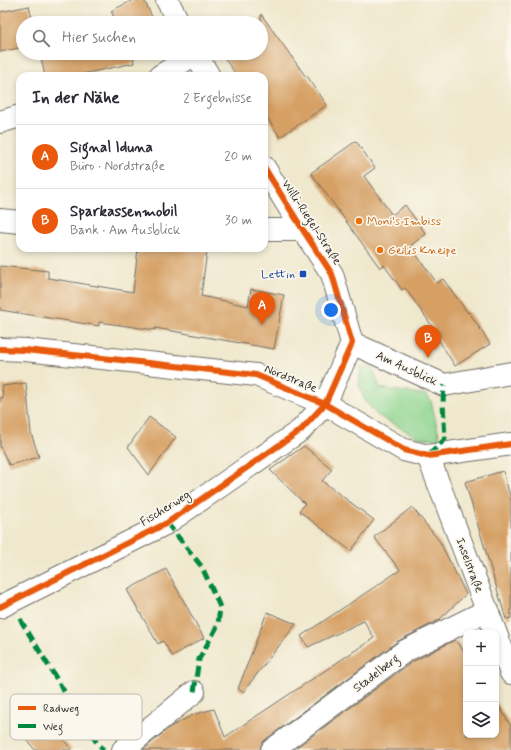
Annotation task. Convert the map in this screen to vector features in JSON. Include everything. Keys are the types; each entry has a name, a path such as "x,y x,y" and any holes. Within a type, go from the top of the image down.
{"street":[{"path":"167,0 175,16"},
{"path":"166,72 184,60"},
{"path":"199,60 207,72"},
{"path":"0,122 16,117"},
{"name":"Willi-Riegel-Straße","path":"268,173 332,274 352,343"},
{"path":"0,220 16,222"},
{"path":"268,230 303,230"},
{"path":"325,404 352,343"},
{"name":"Am Ausblick","path":"352,343 444,385 511,373"},
{"name":"Nordstraße","path":"0,349 114,359 256,375 325,404 404,450 428,456 511,444"},
{"name":"Fischerweg","path":"0,607 167,523 301,430 325,404"},
{"name":"Inselstraße","path":"428,456 511,673"},
{"name":"Stadelberg","path":"272,750 405,651 488,610"},
{"path":"142,734 194,692"},
{"path":"123,750 135,740"}],"green space":[{"path":"361,366 373,368 380,388 427,395 431,401 440,439 419,438 377,415 365,401 359,385"}],"building":[{"path":"133,0 144,0 152,16 114,16 111,11"},
{"path":"29,6 31,16 16,16 16,49 0,52 0,12"},
{"path":"268,24 327,105 280,137 268,119 268,72 234,72 226,60 268,60"},
{"path":"42,60 134,60 134,63 92,72 44,72"},
{"path":"356,141 375,168 364,176 392,215 405,205 426,234 410,246 437,283 443,279 468,313 469,312 490,344 455,366 435,334 437,333 405,288 402,290 384,265 380,268 311,173"},
{"path":"138,252 207,252 201,296 248,306 251,289 284,295 274,349 155,328 155,330 99,322 99,326 0,310 0,266 48,271 48,278 133,292"},
{"path":"26,383 31,433 39,457 9,465 0,446 0,398 3,398 2,386"},
{"path":"149,417 176,437 149,475 128,447"},
{"path":"304,446 332,469 322,481 374,520 351,551 299,511 305,504 270,470"},
{"path":"503,471 511,500 511,618 506,619 465,482"},
{"path":"412,507 440,542 466,594 439,620 398,641 265,740 261,745 260,750 143,750 170,727 195,714 214,709 225,737 374,638 364,621 308,647 301,636 400,570 374,537"},
{"path":"166,569 204,638 172,656 163,641 158,644 127,590"},
{"path":"267,612 296,624 243,692 238,689"},
{"path":"455,640 463,650 463,738 499,738 499,706 511,726 511,750 293,750 412,662"},
{"path":"27,740 64,740 72,750 35,750"}],"marked path":[{"path":"429,455 445,439 443,403 444,385"},
{"path":"167,523 202,567 220,607 218,625 199,659 194,692"},
{"path":"20,619 66,694"},
{"path":"95,740 104,750"}],"cycle path":[{"path":"0,607 167,523 301,430 325,404 352,343 332,274 268,173"},
{"path":"0,349 25,350 256,375 325,404 404,450 428,456 511,444"}],"place":[{"name":"Moni's Imbiss","path":"359,221"},
{"name":"Geilis Kneipe","path":"380,250"},
{"name":"Lettin","path":"303,274"},
{"name":"Signal Iduna","path":"262,325"},
{"name":"Sparkassenmobil","path":"428,358"}]}
